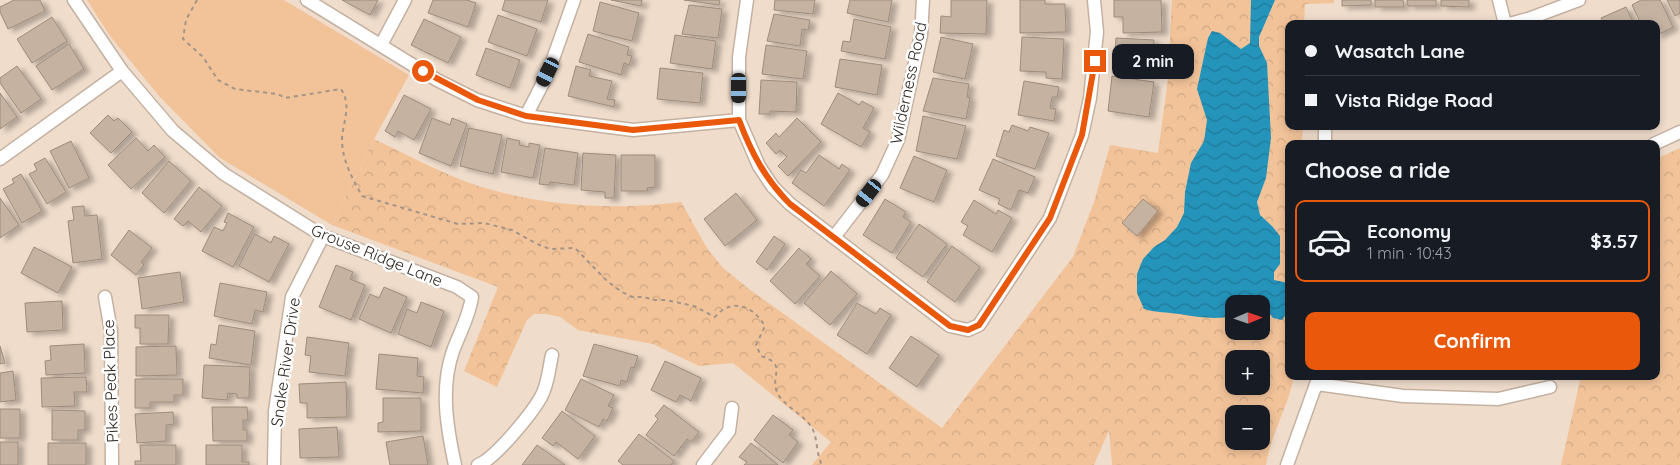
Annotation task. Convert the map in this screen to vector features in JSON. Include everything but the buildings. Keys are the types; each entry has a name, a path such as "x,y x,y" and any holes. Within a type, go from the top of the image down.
{"street":[{"name":"Grouse Ridge Lane","path":"74,0 122,71 173,131 224,174 323,236 457,287 472,297 469,314 452,352 446,392 447,427 455,465"},
{"path":"307,0 437,80 478,100 526,116 633,130 739,120"},
{"path":"381,46 405,0"},
{"path":"526,116 548,72 574,0"},
{"path":"746,0 739,57 739,120 759,166 773,187 790,204 950,326 968,330 979,325 993,306 1050,218 1070,169 1082,135 1091,88 1097,32 1094,0"},
{"name":"Wilderness Road","path":"834,237 882,174 898,140 921,35 923,0"},
{"path":"1499,0 1504,20"},
{"path":"1524,20 1579,0"},
{"path":"0,159 122,71"},
{"path":"1660,141 1680,132"},
{"name":"Snake River Drive","path":"274,465 275,411 292,298 323,236"},
{"name":"Pikes Peak Place","path":"105,297 111,332 112,465"},
{"path":"478,465 485,463 505,444 542,396 552,355"},
{"path":"1287,465 1318,380 1403,396 1488,399 1515,396 1550,387"},
{"path":"703,465 729,431 732,408"}],"path":[{"path":"197,0 186,20 183,39 203,57 218,80 235,89 278,94 285,98 341,89 346,97 347,106 342,140 348,171 362,196 458,224 484,223 512,230 550,249 575,248 607,281 632,297 644,296 655,300 666,300 694,306 715,317 724,309 732,306 754,311 765,326 756,345 760,356 772,360 777,368 778,373 774,381 777,393 812,427 822,465"}],"green space":[{"path":"87,0 284,0 409,75 374,139 332,225 220,158 159,96 110,36"},
{"path":"1172,0 1334,0 1334,3 1305,4 1304,20 1285,20 1285,130 1303,130 1302,140 1285,140 1285,380 1293,380 1270,448 1270,405 1225,405 1225,450 1269,450 1266,465 1112,465 1109,430 1094,465 812,465 831,442 733,363 699,366 653,344 578,330 560,317 546,314 534,314 527,320 497,387 464,371 498,287 332,225 374,139 464,181 496,191 542,201 611,206 681,202 707,248 723,268 749,289 942,428 1073,257 1094,202 1110,145 1158,153 1168,79"},
{"path":"1680,148 1680,465 1561,465 1580,380 1660,380 1660,157"}],"water":[{"path":"1251,0 1275,0 1259,37 1259,46 1267,63 1271,138 1266,178 1257,202 1260,215 1280,236 1280,264 1274,272 1274,280 1285,282 1285,316 1282,320 1273,318 1270,314 1270,295 1225,295 1225,317 1220,318 1144,309 1137,293 1137,274 1143,259 1177,227 1184,213 1185,192 1191,163 1204,141 1207,120 1197,89 1208,38 1212,31 1220,33 1241,49 1250,43"}],"route":[{"path":"423,71 478,100 526,116 633,130 739,120 759,166 773,187 790,204 950,326 968,330 979,325 993,306 1050,218 1082,135 1095,61"}]}
